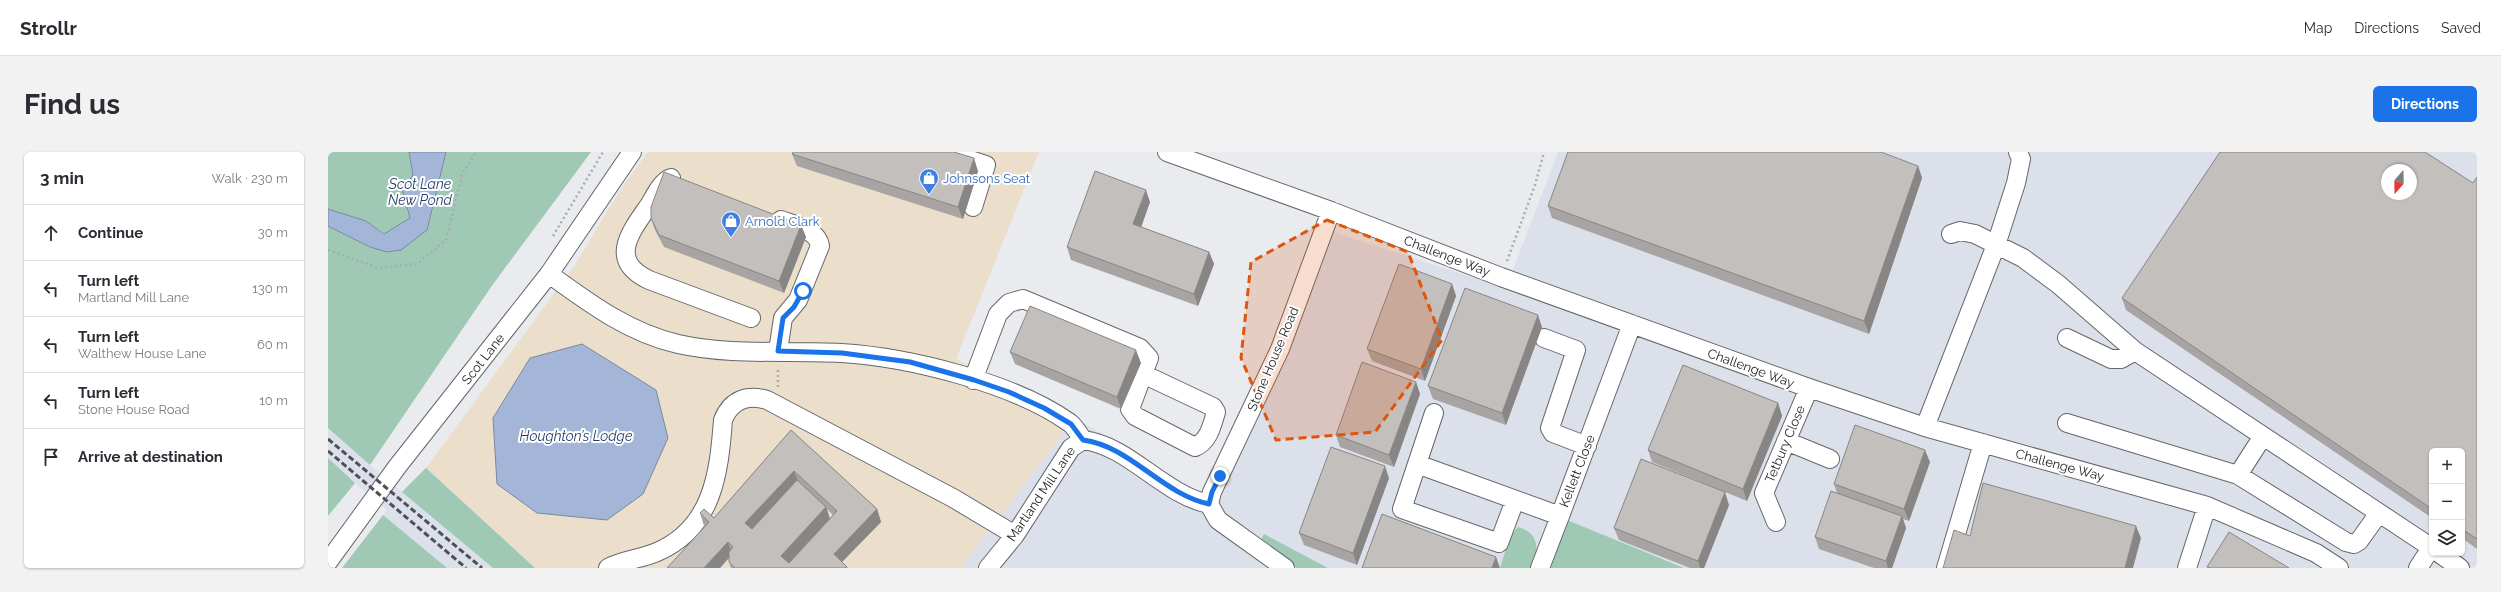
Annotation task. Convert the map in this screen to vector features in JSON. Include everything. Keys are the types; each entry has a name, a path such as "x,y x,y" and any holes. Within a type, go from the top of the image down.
{"street":[{"name":"Scot Lane","path":"328,562 397,467 549,274 632,152"},
{"path":"945,152 986,165 973,207"},
{"name":"Challenge Way","path":"1167,152 1331,211 1501,278 1809,388 1924,427 2207,506 2316,552 2339,568"},
{"path":"1924,427 1996,245 2016,184 2022,159 2018,152"},
{"path":"685,181 678,178 667,179 629,235 626,254 630,264 638,275 751,318"},
{"name":"Stone House Road","path":"1209,504 1212,492 1280,348 1331,211"},
{"path":"763,213 805,230 819,240 820,246 803,291 794,307 783,318 778,351"},
{"path":"1951,234 1960,231 1975,234 2023,258 2058,284 2135,351 2429,547"},
{"name":"Martland Mill Lane","path":"549,274 596,308 641,333 676,344 709,350 842,353 910,362 974,380 1009,392 1044,408 1071,424 1083,440 1071,448 1015,535 988,568"},
{"path":"974,380 998,314 1009,302 1023,299 1140,348 1149,358 1143,374 1130,409 1135,416 1196,447 1203,444 1211,428 1216,412 1213,407 1143,374"},
{"name":"Kellett Close","path":"1417,464 1560,516 1632,324"},
{"path":"1544,338 1576,350 1550,428 1553,433 1586,446"},
{"path":"2067,338 2111,359 2122,359 2135,351"},
{"name":"Tetbury Close","path":"1776,522 1764,493 1809,388"},
{"path":"608,568 647,556 671,545 694,522 711,496 717,481 724,420 731,405 746,397 756,396 776,405 953,498 1015,535"},
{"path":"1434,413 1402,509 1499,543 1515,500"},
{"path":"2067,423 2238,475 2346,542 2354,544 2359,541 2379,513"},
{"path":"2238,475 2263,436"},
{"path":"1083,440 1099,442 1181,494 1209,504 1218,520 1285,568"},
{"path":"1786,441 1830,459"},
{"path":"1946,568 1983,443"},
{"path":"2187,568 2207,506"},
{"path":"1540,568 1560,516"},
{"path":"2418,568 2429,556"},
{"path":"2443,556 2460,568"}],"path":[{"path":"328,250 379,268 418,264 446,240 462,174 476,152"},
{"path":"1501,278 1535,185 1544,152"},
{"path":"776,405 778,351"}],"highlighted area":[{"path":"1327,220 1408,252 1442,340 1375,432 1276,440 1241,358 1251,262"}],"shaded area":[{"path":"648,152 1039,152 956,359 1075,418 961,568 535,568 426,468 575,265 620,190"},
{"path":"1558,152 2477,152 2477,568 961,568 1075,418 1217,502 1290,353 1333,232 1506,288"},
{"path":"328,380 370,465 402,492 426,468 535,568 447,568 383,515 387,510 355,483 328,501"}],"green space":[{"path":"328,152 409,152 413,175 402,189 410,218 385,234 366,221 328,209"},
{"path":"446,152 591,152 491,287 370,465 328,428 328,226 370,247 427,230"},
{"path":"328,458 355,483 328,516"},
{"path":"426,468 535,568 493,568 402,492"},
{"path":"383,515 447,568 342,568"},
{"path":"1567,520 1684,568 1551,568"},
{"path":"1518,527 1530,533 1536,543 1534,568 1500,568 1510,536"},
{"path":"1264,534 1328,568 1297,568 1260,542"}],"water":[{"name":"Scot Lane New Pond","path":"409,152 446,152 427,230 401,250 387,252 370,247 328,226 328,209 366,221 384,234 410,218 402,189 413,175"},
{"name":"Houghton’s Lodge","path":"582,344 656,390 668,438 643,494 607,520 537,513 497,484 493,418 530,358"}],"building":[{"name":"Johnsons Seat","path":"793,152 954,152 974,158 958,207 792,154"},
{"path":"1568,152 1881,152 1918,166 1864,321 1548,206"},
{"path":"2220,152 2425,152 2473,183 2477,177 2477,539 2465,531 2465,448 2429,448 2429,507 2122,298"},
{"path":"1095,171 1146,190 1133,224 1209,252 1194,294 1067,247"},
{"name":"Arnold Clark","path":"664,172 801,225 779,281 659,235 651,218 651,207"},
{"path":"1399,264 1452,284 1421,369 1367,349"},
{"path":"1465,288 1538,315 1502,413 1428,386"},
{"path":"1030,306 1136,350 1117,397 1010,352"},
{"path":"1362,362 1416,382 1389,455 1336,435"},
{"path":"1683,365 1778,403 1743,489 1648,450"},
{"path":"1855,425 1925,450 1904,509 1834,484"},
{"path":"791,430 877,509 834,554 847,567 846,568 735,568 729,562 729,552 733,547 728,542 704,568 667,568 709,522 700,513 704,509 714,518","holes":["794,471 837,511 789,563 781,556 826,507 797,480 752,529 745,523"]},
{"path":"1331,447 1385,466 1353,553 1299,533"},
{"path":"1641,459 1725,492 1698,561 1614,528"},
{"path":"1983,483 2136,526 2125,568 1943,568 1954,530 1970,536"},
{"path":"1831,491 1902,516 1886,561 1815,537"},
{"path":"1382,514 1496,557 1492,568 1362,568"},
{"path":"2229,532 2289,568 2207,567"}],"railway":[{"path":"328,439 482,568"},
{"path":"328,451 466,568"}],"place":[{"name":"Johnsons Seat","path":"929,195"},
{"name":"Arnold Clark","path":"731,238"}],"route":[{"path":"803,291 794,307 783,318 779,336 778,351 842,353 910,362 974,380 1009,392 1044,408 1071,424 1083,440 1099,442 1114,450 1181,494 1199,502 1209,504 1212,492 1220,476"}]}
